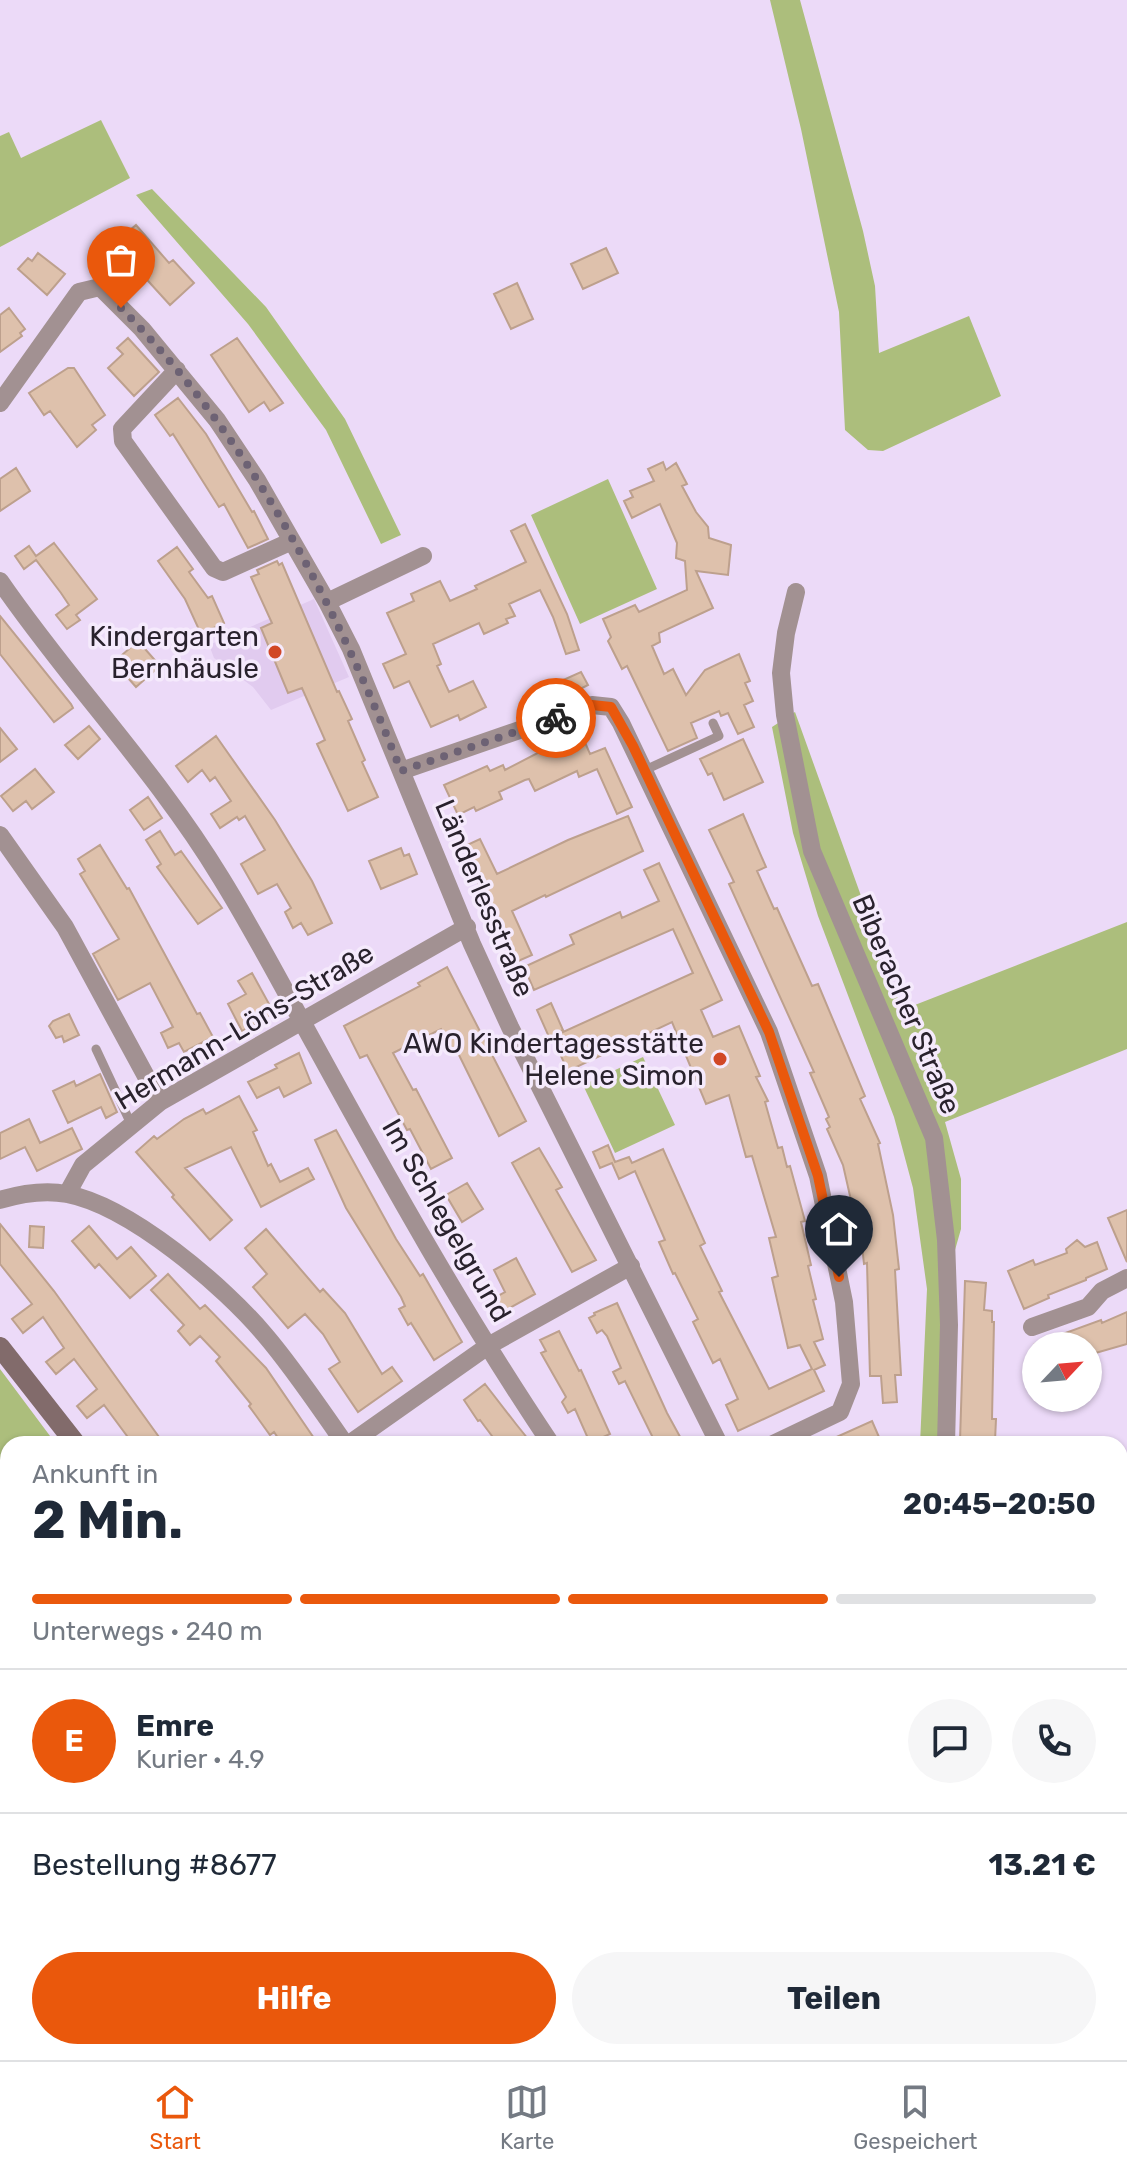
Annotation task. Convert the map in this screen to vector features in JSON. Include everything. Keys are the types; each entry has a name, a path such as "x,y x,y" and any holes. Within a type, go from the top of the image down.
{"main road":[{"path":"0,1347 70,1436"}],"street":[{"name":"Länderlesstraße","path":"0,403 79,292 100,287 177,370 217,420 292,541 351,649 472,944 510,1027 715,1436"},
{"path":"177,370 122,429 123,441 214,568 223,572 292,541"},
{"path":"327,602 423,556"},
{"name":"Im Schlegelgrund","path":"0,581 162,793 212,864 406,1209 546,1436"},
{"name":"Biberacher Straße","path":"796,592 781,673 785,715 812,851 934,1138 946,1240 949,1325 946,1436"},
{"path":"401,771 592,705 611,707 645,770 769,1032 818,1176 844,1302 851,1384 840,1412 790,1436"},
{"path":"0,835 65,927 160,1102"},
{"name":"Hermann-Löns-Straße","path":"67,1194 83,1165 160,1102 467,927"},
{"path":"0,1200 20,1194 67,1194 114,1212 181,1254 263,1332 341,1436"},
{"path":"359,1436 488,1346 631,1266"},
{"path":"1032,1327 1088,1307 1102,1291 1127,1278"}],"lane":[{"path":"645,770 719,736 713,723"},
{"path":"96,1049 131,1124"}],"shaded area":[{"name":"Kindergarten Bernhäusle","path":"314,599 349,677 271,710 253,687 214,658 209,645"}],"green space":[{"path":"770,0 800,0 863,231 875,286 879,353 969,316 1001,396 883,451 868,450 845,430 839,312 801,129"},
{"path":"101,120 130,178 0,247 0,136 9,132 21,158"},
{"path":"152,189 266,307 345,419 401,535 381,544 326,430 248,324 136,195"},
{"path":"608,479 657,589 580,624 531,515"},
{"path":"795,712 902,1010 1127,922 1127,1049 945,1122 961,1179 961,1229 941,1299 943,1436 920,1436 927,1289 913,1188 894,1117 818,916 793,833 772,727"},
{"path":"643,1057 675,1125 615,1153 583,1085"},
{"path":"0,1369 50,1436 0,1436"}],"building":[{"path":"136,225 169,263 173,260 194,283 170,305 139,271 129,280 118,268 130,256 117,241"},
{"path":"606,248 618,273 583,289 571,264"},
{"path":"38,253 65,274 47,295 18,269 28,258 32,261"},
{"path":"517,283 533,319 511,329 494,294"},
{"path":"9,308 25,329 20,333 22,336 0,352 0,315"},
{"path":"128,338 159,372 134,396 108,368 123,354 117,348"},
{"path":"237,338 283,403 270,411 264,402 249,412 211,355"},
{"path":"68,368 74,368 105,415 92,425 96,430 77,447 50,411 44,415 29,393"},
{"path":"178,398 206,434 268,539 248,548 224,504 219,507 173,434 170,436 155,415"},
{"path":"663,462 666,470 676,463 687,484 682,486 708,527 709,538 731,545 728,575 696,571 713,608 659,633 660,642 652,646 664,674 673,669 686,695 705,670 739,654 750,681 745,683 753,701 744,705 754,727 738,734 728,713 721,716 719,711 691,723 697,738 668,751 627,666 622,669 608,641 611,637 603,619 635,605 639,612 687,590 685,561 676,558 677,543 660,504 632,518 624,501 633,497 630,491 654,481 648,469"},
{"path":"16,468 30,491 0,511 0,479"},
{"path":"525,524 567,614 579,650 566,654 540,590 509,604 515,616 506,619 508,623 484,634 479,623 433,644 441,664 437,666 449,692 473,681 486,707 460,720 458,715 431,727 409,681 394,688 383,664 406,654 387,613 414,601 411,594 440,581 450,601 526,562 511,531"},
{"path":"54,543 97,599 76,615 80,620 67,629 56,615 69,605 61,593 36,560 24,569 15,556 29,546 36,556"},
{"path":"177,547 193,569 189,572 208,598 212,596 224,623 201,634 185,599 158,561"},
{"path":"277,561 279,565 282,563 337,692 352,719 348,721 378,797 348,811 317,744 325,740 302,688 288,693 261,628 272,623 251,577 259,574 257,570"},
{"path":"0,616 71,704 73,708 54,722 0,654"},
{"path":"138,641 160,666 136,687 114,662"},
{"path":"581,672 588,685 541,709 534,693"},
{"path":"89,726 100,739 78,759 65,745"},
{"path":"0,728 17,749 0,762"},
{"path":"580,731 590,754 605,748 632,807 617,814 597,769 579,777 577,771 535,791 529,779 525,780 499,792 502,799 458,815 444,785 487,766 490,771 503,765 505,770"},
{"path":"216,736 275,820 312,881 332,923 308,935 301,923 293,928 285,912 291,908 277,884 258,894 241,864 265,850 245,816 239,820 237,817 220,828 211,814 231,801 215,777 210,781 202,770 188,782 176,766"},
{"path":"743,739 763,782 724,800 712,773 708,775 700,759"},
{"path":"35,769 54,792 32,809 26,801 13,811 1,796"},
{"path":"148,797 162,818 144,830 130,810"},
{"path":"743,814 766,867 757,871 812,986 818,984 865,1096 860,1099 880,1143 899,1269 895,1270 901,1375 895,1375 897,1402 883,1403 881,1376 870,1376 867,1263 864,1264 858,1208 853,1209 843,1165 827,1129 830,1127 826,1119 829,1117 810,1073 814,1072 729,884 734,882 709,830"},
{"path":"628,816 643,851 512,911 532,955 516,962 478,883 482,881 465,846 480,839 497,874"},
{"path":"160,831 175,855 181,851 222,908 198,924 157,867 161,864 146,840"},
{"path":"100,845 129,888 197,1014 200,1013 213,1037 184,1052 179,1043 168,1048 161,1033 173,1027 150,983 118,1000 93,954 119,939 80,874 85,871 78,859"},
{"path":"401,848 404,856 409,854 417,874 381,889 369,861"},
{"path":"659,863 722,1000 701,1010 713,1037 739,1026 760,1076 756,1077 768,1101 765,1102 778,1148 782,1147 787,1167 790,1166 805,1221 801,1222 811,1265 808,1266 816,1299 813,1300 823,1339 814,1342 825,1365 814,1370 824,1391 738,1431 726,1405 738,1399 720,1359 713,1363 693,1322 698,1319 659,1242 665,1240 635,1171 619,1179 612,1163 600,1168 593,1152 608,1145 615,1162 629,1157 632,1163 663,1149 705,1243 700,1246 722,1291 719,1292 769,1389 812,1369 800,1345 788,1348 772,1278 778,1276 769,1238 776,1237 752,1156 746,1157 729,1095 706,1104 672,1022 568,1071 552,1037 693,973 673,929 534,990 524,967 574,944 570,935 620,912 622,918 659,901 644,870"},
{"path":"447,967 526,1121 499,1136 457,1051 454,1052 441,1029 393,1053 413,1090 416,1089 452,1158 431,1169 367,1055 360,1058 344,1026 420,986 418,983"},
{"path":"252,973 274,1013 242,1031 228,1004 246,994 238,981"},
{"path":"551,1003 563,1030 549,1037 537,1010"},
{"path":"69,1014 79,1035 64,1042 62,1036 56,1038 49,1026"},
{"path":"299,1053 311,1083 284,1097 279,1087 257,1098 248,1082"},
{"path":"100,1074 117,1112 106,1118 101,1107 68,1123 53,1091 74,1081 76,1086"},
{"path":"239,1096 257,1130 253,1132 268,1166 271,1164 280,1182 308,1168 314,1179 261,1207 231,1147 185,1168 232,1220 210,1240 136,1152 154,1136 157,1139 184,1119 203,1109 206,1114"},
{"path":"29,1119 40,1143 72,1128 82,1149 37,1171 25,1147 0,1159 0,1133"},
{"path":"336,1130 396,1239 420,1276 423,1274 462,1342 434,1360 399,1309 405,1306 401,1297 346,1208 315,1140"},
{"path":"539,1148 562,1187 556,1190 596,1260 572,1272 512,1163"},
{"path":"467,1183 483,1209 462,1222 446,1195"},
{"path":"1127,1210 1127,1262 1108,1218"},
{"path":"0,1224 54,1291 158,1436 127,1436 104,1405 87,1418 77,1406 97,1389 74,1359 56,1374 46,1362 64,1348 43,1317 23,1333 12,1319 32,1304 0,1264"},
{"path":"30,1226 44,1227 43,1248 29,1247"},
{"path":"89,1226 117,1259 131,1247 156,1276 130,1298 99,1264 95,1268 72,1241"},
{"path":"266,1229 320,1292 323,1289 345,1313 382,1374 392,1367 402,1381 358,1412 329,1369 340,1362 323,1334 305,1314 288,1328 253,1287 267,1274 245,1248"},
{"path":"1077,1240 1085,1247 1097,1242 1107,1269 1024,1309 1008,1271 1033,1260 1035,1265 1067,1253 1066,1249"},
{"path":"516,1258 535,1294 504,1311 496,1297 505,1292 494,1270"},
{"path":"168,1274 200,1309 205,1305 266,1368 313,1436 277,1436 274,1432 270,1435 249,1406 251,1404 216,1361 220,1357 200,1336 190,1345 178,1331 184,1325 151,1290"},
{"path":"965,1281 986,1283 984,1310 992,1311 994,1322 992,1419 996,1419 995,1436 960,1436"},
{"path":"617,1303 680,1436 652,1436 625,1381 619,1384 613,1372 621,1368 607,1336 602,1330 597,1333 589,1318"},
{"path":"1127,1312 1127,1344 1102,1351 1102,1332 1068,1332 1101,1320 1102,1323"},
{"path":"559,1331 581,1370 610,1434 587,1436 575,1409 568,1413 562,1402 566,1397 541,1353 546,1351 540,1340"},
{"path":"485,1384 526,1436 492,1436 464,1400"},
{"path":"872,1421 879,1436 839,1436"}],"way so far":[{"path":"121,308 217,420 257,480 351,649 401,771 556,718"}],"place":[{"name":"Kindergarten Bernhäusle","path":"275,652"},
{"name":"AWO Kindertagesstätte Helene Simon","path":"720,1059"}],"route":[{"path":"556,718 592,705 611,707 633,746 769,1032 818,1176 839,1277"}]}
